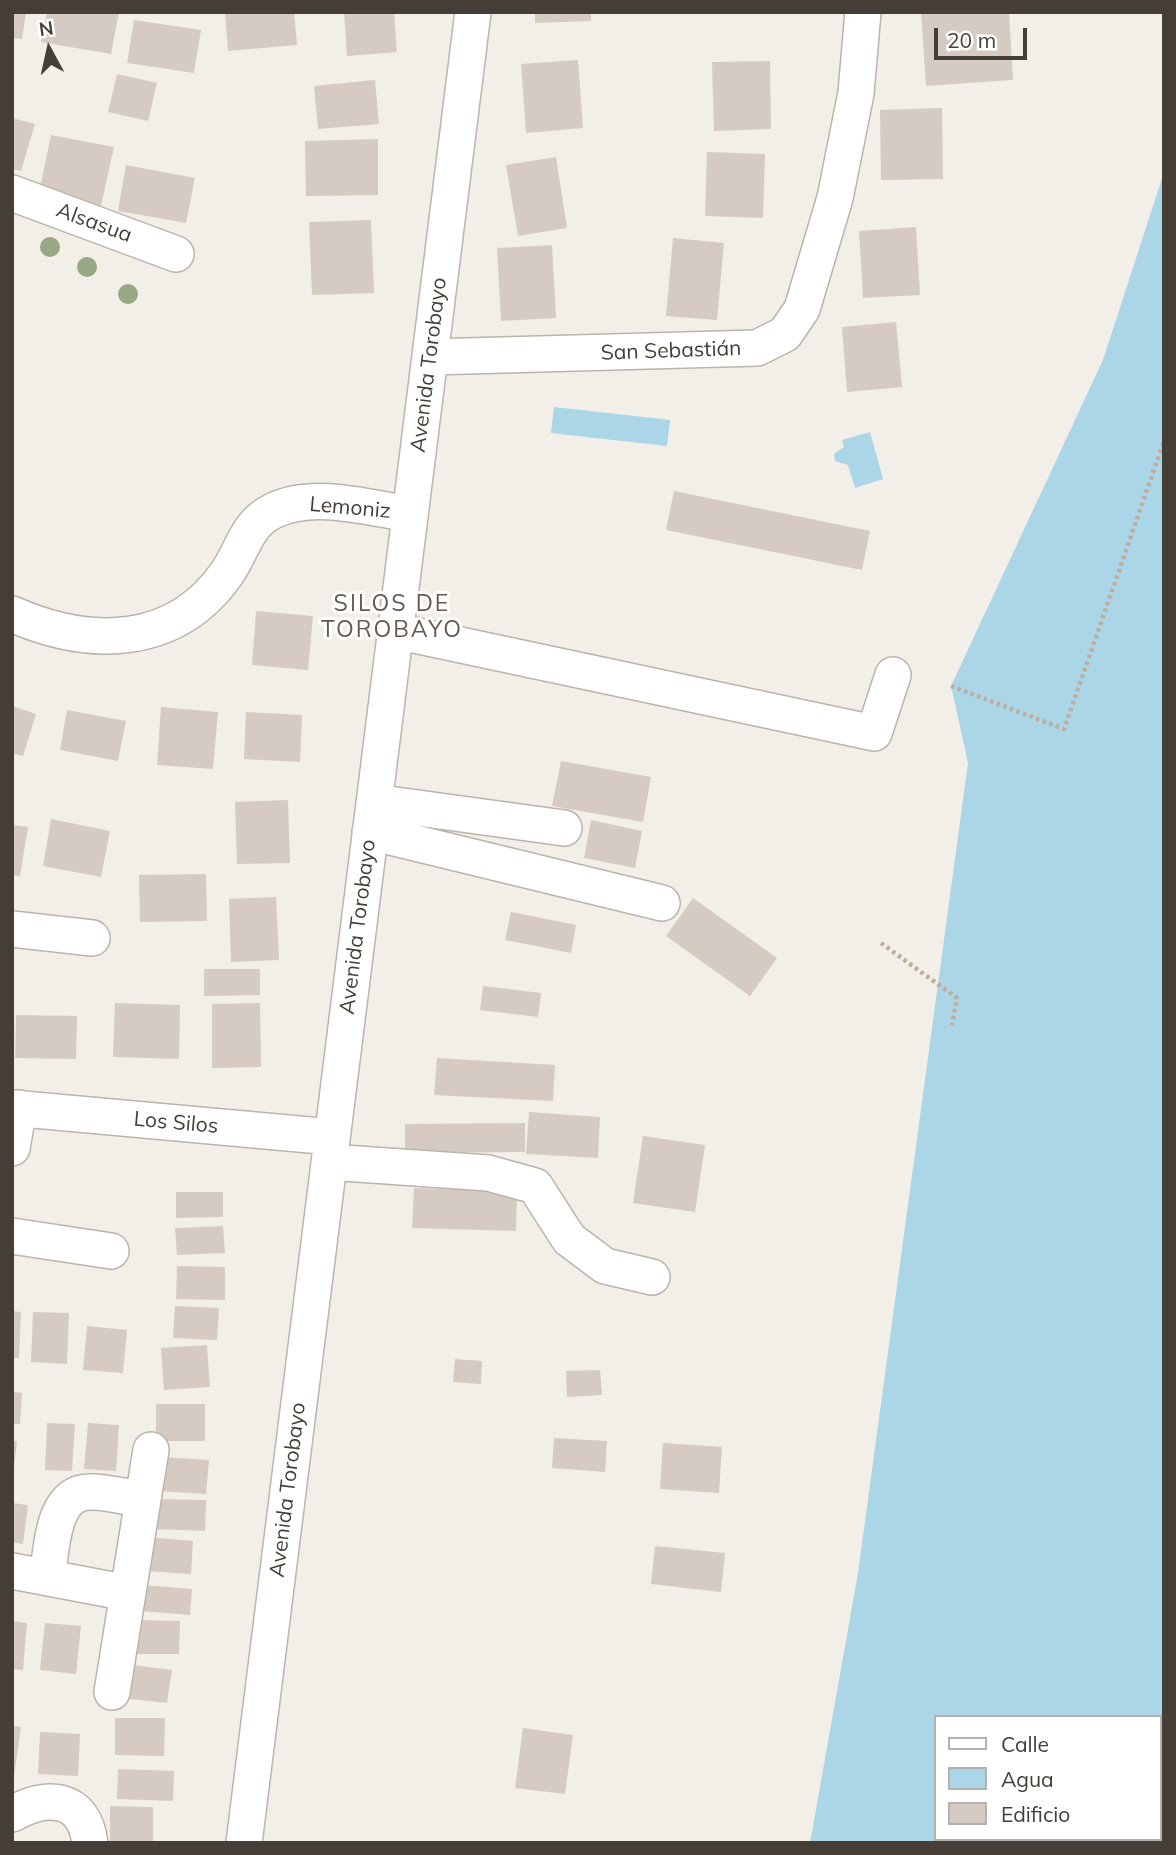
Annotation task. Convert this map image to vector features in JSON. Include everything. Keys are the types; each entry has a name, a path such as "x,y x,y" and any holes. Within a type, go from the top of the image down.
{"street":[{"name":"Avenida Torobayo","path":"244,1843 473,12"},
{"name":"San Sebastián","path":"430,358 757,348 785,334 802,309 835,198 856,93 863,12"},
{"name":"Alsasua","path":"12,193 176,254"},
{"name":"Lemoniz","path":"12,614 72,634 95,637 141,633 185,614 204,599 234,563 248,532 272,511 303,503 410,514"},
{"path":"395,631 874,733 893,675"},
{"path":"372,817 564,828"},
{"path":"372,817 662,903"},
{"path":"12,929 92,937"},
{"name":"Los Silos","path":"12,1148 16,1108 488,1173 535,1186 569,1239 605,1266 652,1277"},
{"path":"12,1236 111,1251"},
{"path":"112,1692 151,1450"},
{"path":"47,1577 58,1517 67,1502 88,1492 143,1500"},
{"path":"12,1571 128,1593"},
{"path":"12,1814 31,1803 55,1801 75,1809 88,1828 90,1843"}],"path":[{"path":"951,686 1063,729 1164,441"},
{"path":"881,943 957,999 952,1025"}],"water":[{"path":"1164,172 1164,1843 810,1843 858,1573 968,763 951,686 1103,360"},
{"path":"554,407 670,420 667,446 551,433"},
{"path":"870,432 883,479 855,488 848,465 835,461 834,454 844,447 842,440"}],"building":[{"path":"12,12 26,12 22,39 12,38"},
{"path":"47,12 119,12 111,54 41,42"},
{"path":"225,12 294,12 297,45 228,51"},
{"path":"344,12 394,12 397,52 347,56"},
{"path":"535,12 591,12 591,21 535,23"},
{"path":"921,12 1009,12 1013,80 926,86"},
{"path":"134,20 201,30 194,73 127,63"},
{"path":"578,60 583,128 526,133 521,64"},
{"path":"770,61 771,129 714,131 712,62"},
{"path":"117,74 157,83 148,121 108,112"},
{"path":"375,80 379,124 318,129 314,86"},
{"path":"942,108 943,179 881,180 880,110"},
{"path":"12,118 35,124 21,171 12,169"},
{"path":"51,135 114,147 101,206 39,193"},
{"path":"378,139 378,195 306,196 305,141"},
{"path":"707,152 765,154 763,218 705,216"},
{"path":"556,157 567,228 518,236 506,165"},
{"path":"126,165 195,178 186,223 118,211"},
{"path":"371,220 374,293 312,295 309,222"},
{"path":"916,227 920,295 863,298 859,231"},
{"path":"673,238 724,243 717,320 666,316"},
{"path":"552,245 556,318 501,321 497,248"},
{"path":"896,322 902,387 847,392 842,327"},
{"path":"674,491 870,531 862,570 666,530"},
{"path":"256,611 313,616 308,670 252,665"},
{"path":"12,706 36,714 23,756 12,753"},
{"path":"161,707 218,712 213,769 157,765"},
{"path":"67,710 126,721 118,761 60,750"},
{"path":"246,712 302,715 300,762 244,759"},
{"path":"561,761 651,777 643,822 552,806"},
{"path":"288,800 290,863 237,864 235,802"},
{"path":"51,819 110,831 101,877 43,866"},
{"path":"591,820 642,831 635,868 584,858"},
{"path":"12,825 28,827 20,876 12,875"},
{"path":"206,874 207,921 140,922 139,875"},
{"path":"276,897 279,960 231,962 229,899"},
{"path":"693,898 777,958 750,996 666,936"},
{"path":"511,912 576,925 571,953 505,940"},
{"path":"204,969 260,969 260,995 204,996"},
{"path":"483,986 541,993 538,1017 480,1010"},
{"path":"115,1003 180,1005 179,1059 113,1057"},
{"path":"260,1003 261,1067 212,1068 212,1004"},
{"path":"16,1015 77,1016 76,1059 15,1058"},
{"path":"437,1058 555,1065 553,1101 434,1095"},
{"path":"529,1112 600,1117 598,1158 526,1154"},
{"path":"525,1123 525,1152 405,1153 405,1124"},
{"path":"643,1136 705,1145 695,1212 633,1203"},
{"path":"414,1188 517,1191 516,1231 412,1228"},
{"path":"176,1192 223,1192 223,1217 176,1218"},
{"path":"223,1226 225,1253 177,1255 175,1228"},
{"path":"177,1266 225,1267 225,1300 176,1299"},
{"path":"175,1306 219,1308 217,1340 173,1338"},
{"path":"12,1311 21,1312 19,1358 12,1358"},
{"path":"33,1312 69,1313 67,1364 31,1362"},
{"path":"87,1326 127,1330 123,1373 83,1370"},
{"path":"207,1345 210,1387 164,1390 161,1348"},
{"path":"455,1359 482,1361 481,1384 453,1382"},
{"path":"600,1370 602,1395 567,1397 566,1371"},
{"path":"12,1392 22,1393 20,1424 12,1424"},
{"path":"156,1404 205,1404 205,1441 156,1441"},
{"path":"47,1423 75,1424 72,1471 45,1470"},
{"path":"88,1423 119,1425 116,1471 84,1469"},
{"path":"554,1438 607,1441 605,1472 552,1468"},
{"path":"12,1440 17,1441 14,1467 12,1467"},
{"path":"663,1443 722,1447 719,1493 660,1489"},
{"path":"160,1457 209,1460 206,1494 158,1491"},
{"path":"155,1499 206,1500 205,1531 154,1529"},
{"path":"12,1503 28,1505 23,1544 12,1542"},
{"path":"148,1537 193,1541 191,1574 146,1571"},
{"path":"655,1546 725,1553 721,1592 651,1584"},
{"path":"142,1585 192,1589 190,1615 140,1611"},
{"path":"134,1620 180,1621 179,1654 133,1654"},
{"path":"12,1621 27,1623 23,1670 12,1669"},
{"path":"45,1623 81,1626 76,1674 40,1670"},
{"path":"125,1664 172,1670 167,1703 121,1698"},
{"path":"115,1718 165,1718 164,1756 115,1755"},
{"path":"12,1726 21,1727 14,1776 12,1776"},
{"path":"523,1728 573,1735 565,1794 515,1788"},
{"path":"40,1732 80,1734 78,1776 38,1774"},
{"path":"118,1769 174,1771 173,1801 117,1799"},
{"path":"110,1806 153,1807 153,1841 110,1841"}],"district":[{"name":"SILOS DE TOROBAYO","path":"392,617"}]}
